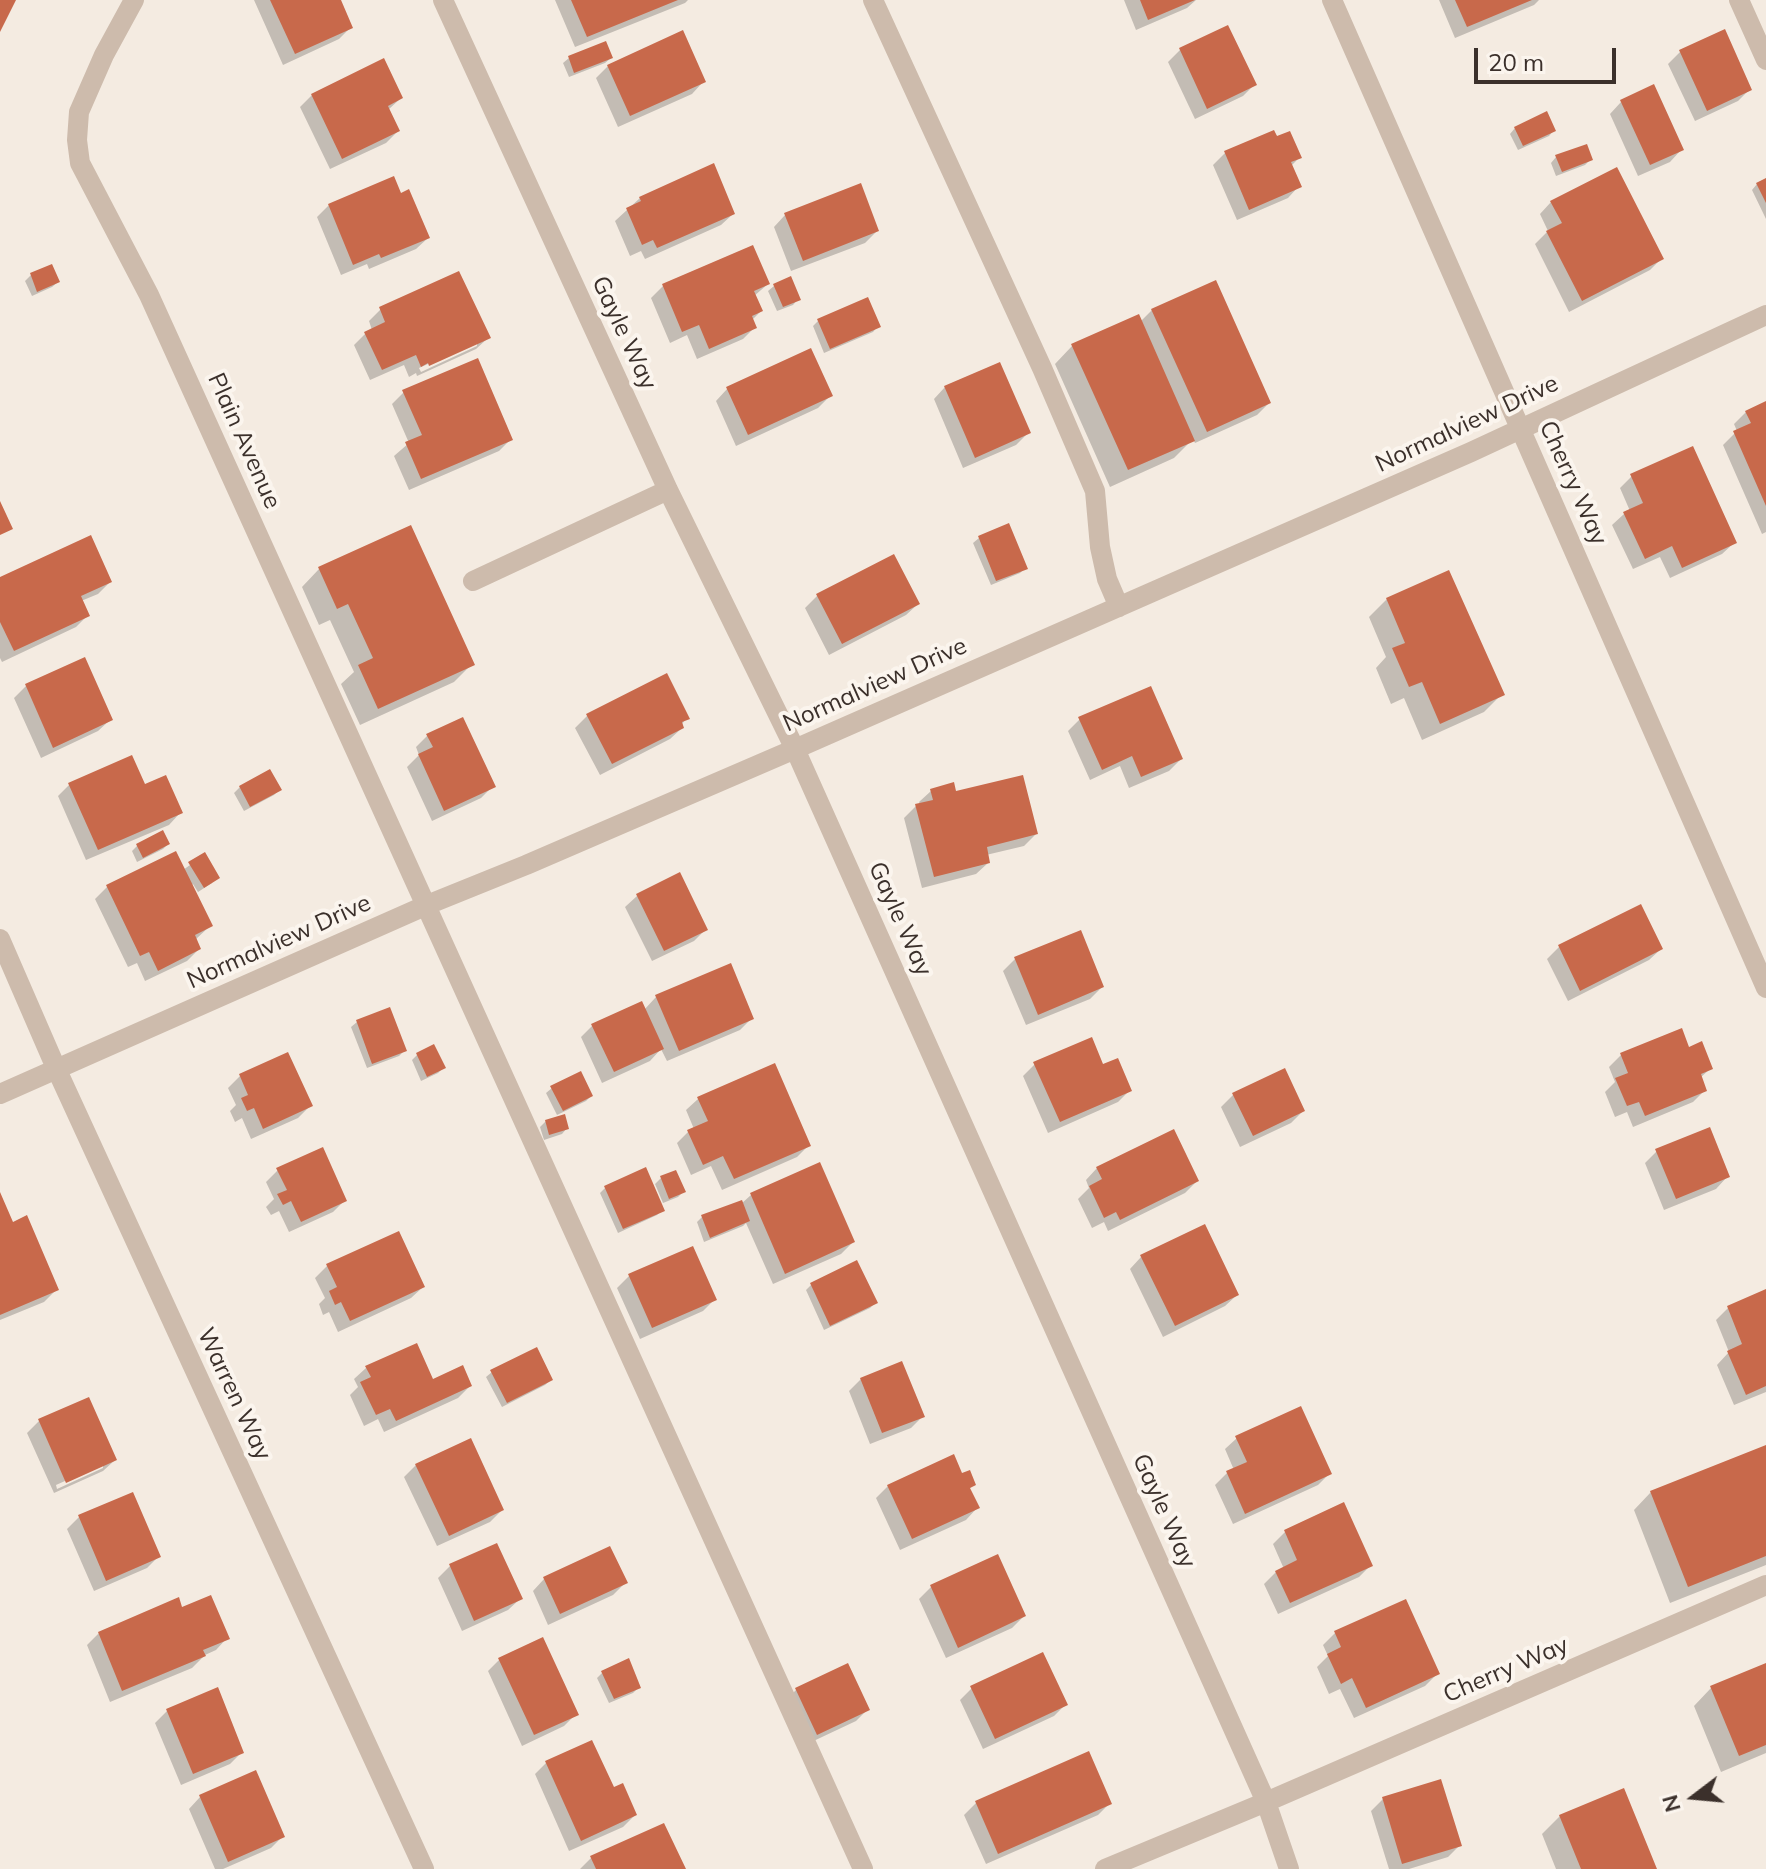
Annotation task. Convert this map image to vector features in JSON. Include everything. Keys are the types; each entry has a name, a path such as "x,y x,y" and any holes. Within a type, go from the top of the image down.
{"street":[{"name":"Plain Avenue","path":"134,0 104,55 79,112 77,140 80,163 149,295 863,1869"},
{"name":"Gayle Way","path":"443,0 668,490 795,749 1266,1802 1289,1869"},
{"path":"873,0 1095,491 1104,568 1119,607"},
{"name":"Cherry Way","path":"1332,0 1766,988"},
{"path":"1739,0 1766,60"},
{"name":"Normalview Drive","path":"0,1094 427,905 795,749 1471,452 1766,315"},
{"path":"473,581 668,490"},
{"name":"Warren Way","path":"0,939 56,1068 424,1869"},
{"name":"Cherry Way","path":"1105,1869 1766,1585"}],"building":[{"path":"0,0 16,0 0,32"},
{"path":"270,0 341,0 353,28 295,54"},
{"path":"571,0 678,0 587,37"},
{"path":"1140,0 1195,0 1148,20"},
{"path":"1455,0 1532,0 1467,27"},
{"path":"1228,25 1257,85 1207,109 1179,48"},
{"path":"1725,29 1752,90 1707,111 1679,50"},
{"path":"683,30 706,82 630,116 607,65"},
{"path":"606,41 613,58 574,73 568,56"},
{"path":"384,58 403,98 388,106 400,131 342,159 311,94"},
{"path":"1654,84 1684,150 1650,165 1620,100"},
{"path":"1547,111 1556,131 1523,146 1514,127"},
{"path":"1274,130 1277,136 1290,131 1302,158 1291,162 1302,187 1249,210 1224,151"},
{"path":"1587,144 1593,160 1562,172 1555,155"},
{"path":"714,163 735,214 657,248 653,240 642,245 626,208 641,201 639,197"},
{"path":"1617,167 1664,259 1582,301 1546,231 1562,223 1550,201"},
{"path":"394,176 401,193 409,189 430,238 381,258 379,254 353,265 328,204"},
{"path":"1766,178 1766,203 1756,183"},
{"path":"861,183 879,231 803,261 784,213"},
{"path":"753,245 770,284 754,291 763,311 752,316 757,328 709,349 699,325 682,332 662,284"},
{"path":"52,264 60,282 37,292 30,273"},
{"path":"459,271 491,338 429,366 428,363 421,367 416,355 382,370 364,332 385,322 379,307"},
{"path":"791,276 801,300 783,307 773,284"},
{"path":"1216,280 1271,403 1207,432 1151,309"},
{"path":"868,297 881,327 830,349 817,319"},
{"path":"1139,314 1195,441 1128,470 1071,344"},
{"path":"811,348 833,396 748,435 726,387"},
{"path":"478,358 513,440 421,479 405,442 422,435 402,390"},
{"path":"1000,362 1031,433 975,458 944,386"},
{"path":"1766,401 1766,506 1733,431 1751,423 1745,411"},
{"path":"1693,446 1737,543 1682,568 1672,546 1645,559 1623,512 1643,503 1630,474"},
{"path":"0,501 13,529 0,535"},
{"path":"1009,523 1028,569 996,581 978,536"},
{"path":"411,525 475,665 378,709 358,665 373,658 348,604 337,609 318,567"},
{"path":"91,535 112,582 81,596 90,616 14,651 0,622 0,577"},
{"path":"894,554 920,604 842,644 816,594"},
{"path":"1449,570 1505,695 1440,724 1422,682 1409,687 1392,648 1405,643 1386,598"},
{"path":"85,657 113,720 53,748 25,684"},
{"path":"667,673 690,719 682,722 684,728 612,764 586,714"},
{"path":"1151,686 1183,759 1141,777 1132,756 1102,770 1078,717"},
{"path":"463,717 496,787 444,811 418,754 433,747 426,734"},
{"path":"132,755 145,784 166,775 183,813 98,850 68,783"},
{"path":"270,769 282,790 250,807 239,786"},
{"path":"1023,775 1038,834 987,847 990,863 934,877 915,804 933,800 930,789 954,782 956,791"},
{"path":"163,830 170,844 143,858 136,844"},
{"path":"176,851 213,926 195,935 201,949 158,971 149,952 140,956 106,885"},
{"path":"205,852 220,878 204,888 188,862"},
{"path":"680,872 708,930 664,951 636,894"},
{"path":"1641,904 1663,949 1580,991 1558,945"},
{"path":"1081,930 1104,987 1038,1015 1014,957"},
{"path":"731,963 754,1019 679,1051 655,995"},
{"path":"642,1001 664,1049 614,1072 591,1024"},
{"path":"390,1007 407,1051 372,1064 356,1020"},
{"path":"1682,1028 1689,1047 1702,1041 1713,1069 1701,1074 1707,1091 1645,1116 1639,1102 1627,1106 1615,1078 1628,1073 1620,1053"},
{"path":"1092,1037 1103,1064 1118,1058 1132,1091 1060,1122 1033,1062"},
{"path":"434,1044 446,1068 427,1077 416,1053"},
{"path":"288,1052 313,1106 263,1129 254,1108 247,1111 241,1098 248,1095 239,1074"},
{"path":"775,1063 811,1146 734,1179 723,1156 703,1165 687,1130 708,1121 697,1097"},
{"path":"1285,1068 1305,1111 1253,1136 1232,1093"},
{"path":"581,1071 593,1096 563,1111 550,1086"},
{"path":"565,1114 569,1129 549,1135 545,1120"},
{"path":"1710,1127 1730,1177 1676,1199 1655,1149"},
{"path":"1174,1129 1199,1181 1120,1220 1116,1212 1104,1218 1089,1186 1102,1179 1096,1167"},
{"path":"323,1147 347,1201 301,1222 291,1201 283,1205 277,1194 287,1190 276,1168"},
{"path":"820,1162 855,1242 785,1274 750,1193"},
{"path":"646,1167 665,1211 623,1229 604,1186"},
{"path":"676,1170 686,1192 669,1199 660,1176"},
{"path":"0,1192 13,1222 27,1215 59,1290 0,1315"},
{"path":"742,1200 750,1221 710,1238 701,1215"},
{"path":"1205,1224 1239,1295 1175,1326 1140,1255"},
{"path":"399,1231 425,1287 350,1321 341,1302 335,1305 329,1291 337,1287 326,1264"},
{"path":"693,1246 717,1300 652,1328 628,1274"},
{"path":"857,1260 878,1303 830,1326 810,1283"},
{"path":"1766,1289 1766,1386 1746,1395 1727,1351 1742,1344 1727,1306"},
{"path":"417,1343 433,1379 463,1365 472,1386 396,1421 390,1409 376,1415 360,1382 371,1377 365,1366"},
{"path":"537,1347 553,1380 507,1403 490,1370"},
{"path":"902,1361 925,1417 882,1433 860,1378"},
{"path":"89,1397 117,1460 66,1483 38,1419"},
{"path":"1301,1406 1332,1474 1245,1514 1226,1471 1247,1462 1235,1436"},
{"path":"471,1438 504,1510 449,1536 415,1464"},
{"path":"1766,1445 1766,1556 1688,1587 1650,1491"},
{"path":"954,1454 962,1473 970,1470 976,1485 970,1488 980,1508 912,1539 887,1485"},
{"path":"133,1492 161,1557 106,1581 78,1515"},
{"path":"1344,1502 1373,1566 1290,1603 1275,1571 1297,1560 1284,1530"},
{"path":"497,1543 523,1599 474,1621 449,1564"},
{"path":"610,1546 628,1583 560,1614 543,1577"},
{"path":"998,1554 1026,1616 958,1648 930,1585"},
{"path":"211,1595 230,1639 203,1650 206,1656 122,1691 98,1632 179,1597 182,1607"},
{"path":"1406,1599 1440,1674 1366,1708 1352,1678 1341,1684 1327,1654 1341,1647 1334,1631"},
{"path":"543,1637 579,1715 534,1735 498,1658"},
{"path":"1043,1652 1068,1705 995,1739 970,1686"},
{"path":"629,1658 641,1688 614,1699 601,1671"},
{"path":"848,1663 870,1710 817,1735 795,1688"},
{"path":"1766,1663 1766,1745 1739,1756 1710,1686"},
{"path":"218,1687 244,1753 193,1774 166,1709"},
{"path":"592,1740 614,1787 623,1783 637,1815 581,1841 545,1761"},
{"path":"1089,1751 1112,1804 998,1854 975,1801"},
{"path":"256,1770 285,1837 228,1862 199,1795"},
{"path":"1441,1779 1462,1846 1402,1864 1382,1797"},
{"path":"1624,1788 1657,1869 1581,1869 1559,1815"},
{"path":"664,1823 686,1869 596,1869 590,1856"}]}
